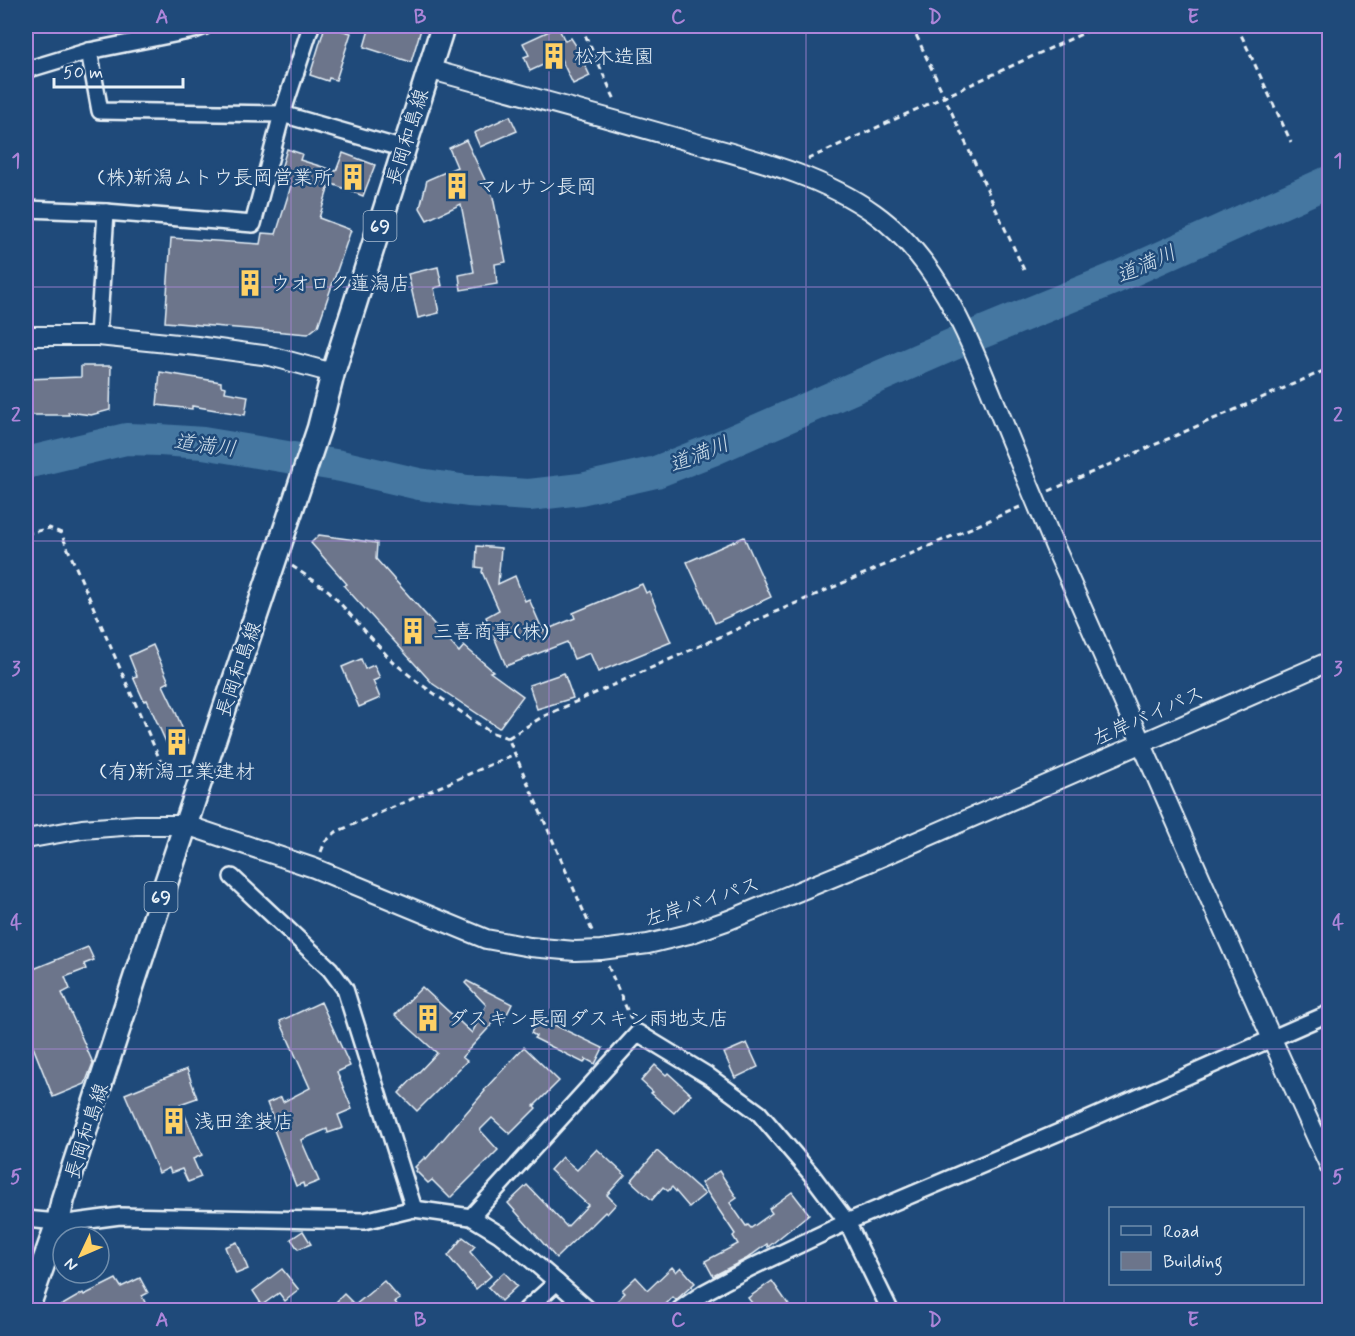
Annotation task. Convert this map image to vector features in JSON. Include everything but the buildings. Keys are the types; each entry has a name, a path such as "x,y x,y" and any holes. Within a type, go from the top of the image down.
{"main road":[{"name":"長岡和島線","path":"27,1311 58,1222 163,892 319,428 333,373 443,26"}],"street":[{"path":"26,70 89,51 205,26"},
{"path":"26,209 106,212 253,224 282,114 311,26"},
{"path":"89,51 100,111 282,114 404,148"},
{"path":"428,69 624,123 820,182 876,214 921,258 959,318 1034,498 1271,1040 1329,1167"},
{"path":"98,336 106,212"},
{"path":"26,336 98,336 197,346 270,356 333,373"},
{"name":"左岸バイパス","path":"26,839 93,828 186,825 314,868 486,939 564,950 601,950 648,944 689,934 729,920 875,859 1329,661"},
{"path":"232,877 330,969 345,989 414,1209"},
{"path":"680,1311 705,1292 847,1222 1329,1013"},
{"path":"471,1217 638,1033 707,1075 759,1113 847,1222 891,1311"},
{"path":"26,1219 67,1222 120,1216 364,1221 414,1209 471,1217 499,1234 589,1311"},
{"path":"526,1311 557,1282"}],"path":[{"path":"581,26 608,82 624,123"},
{"path":"912,26 1024,270"},
{"path":"784,170 1100,26"},
{"path":"1237,26 1292,142"},
{"path":"508,738 542,717 1329,368"},
{"path":"26,534 49,528 61,532 167,776"},
{"path":"276,557 328,591 392,661 419,683 490,732 508,738"},
{"path":"508,738 638,1033"},
{"path":"314,868 325,842 336,832 514,754"}],"waterway":[{"name":"道満川","path":"26,463 126,439 160,440 203,443 341,466 419,484 468,491 529,495 581,489 656,472 712,450 956,343 1113,279 1330,181"}],"place":[{"name":"松木造園","path":"554,56"},
{"name":"(株)新潟ムトウ長岡営業所","path":"353,177"},
{"name":"マルサン長岡","path":"457,186"},
{"name":"ウオロク蓮潟店","path":"250,283"},
{"name":"三喜商事(株)","path":"413,631"},
{"name":"(有)新潟工業建材","path":"177,742"},
{"name":"ダスキン長岡ダスキン雨地支店","path":"428,1018"},
{"name":"浅田塗装店","path":"174,1121"}]}
